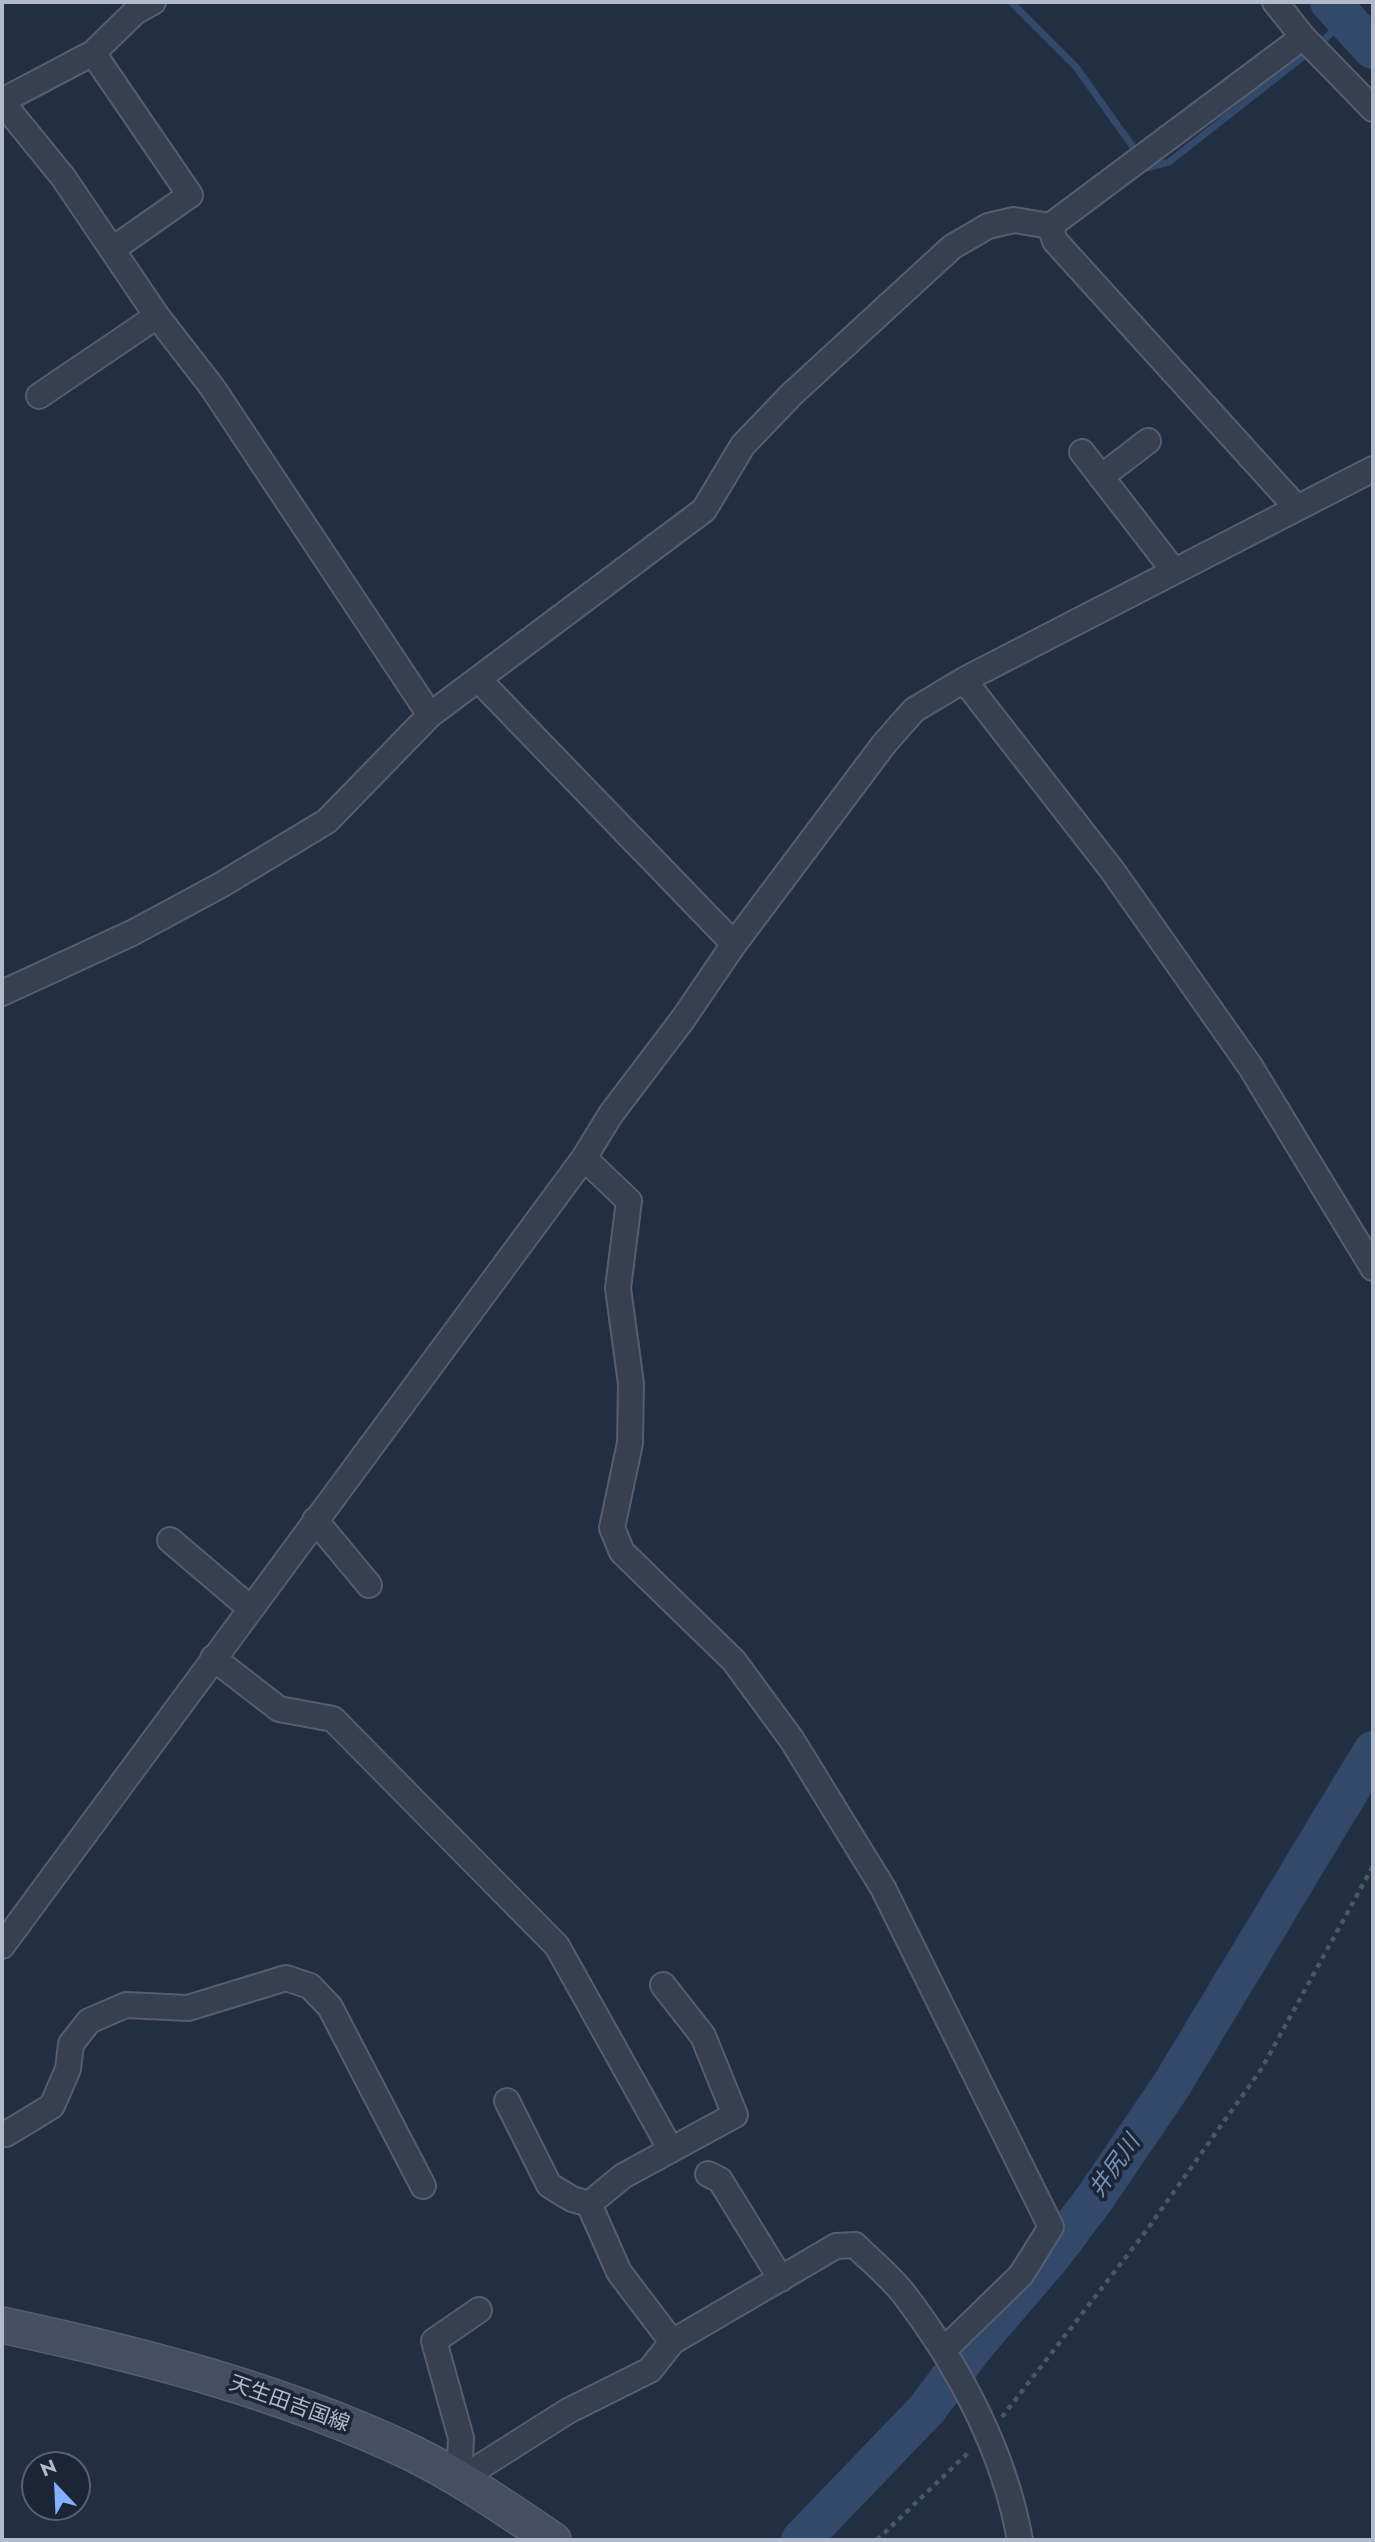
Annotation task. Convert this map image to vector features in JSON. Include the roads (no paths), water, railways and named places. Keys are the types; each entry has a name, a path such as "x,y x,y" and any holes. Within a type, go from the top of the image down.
{"main road":[{"name":"天生田吉国線","path":"2,2325 197,2372 289,2402 414,2454 553,2540"}],"street":[{"path":"153,2 135,12 93,53 2,101 62,177 157,316 212,387 429,715"},
{"path":"1275,2 1303,37 1373,109"},
{"path":"2,993 132,933 221,885 327,821 429,715 704,510 743,445 792,394 952,247 988,226 1014,220 1050,226 1303,37"},
{"path":"93,53 190,195 113,249"},
{"path":"1050,226 1055,241 1297,508"},
{"path":"39,396 157,316"},
{"path":"1101,477 1148,441"},
{"path":"1082,452 1174,571"},
{"path":"2,1946 314,1520 584,1158 611,1114 734,944 884,744 914,710 964,680 1373,469"},
{"path":"478,679 734,944"},
{"path":"964,680 1112,870 1242,1056 1373,1268"},
{"path":"584,1158 629,1201 618,1288 631,1384 631,1443 612,1528 622,1552 734,1661 792,1740 883,1888 1051,2227 1021,2275 946,2353"},
{"path":"314,1520 369,1585"},
{"path":"170,1540 250,1608"},
{"path":"213,1658 279,1709 333,1719 557,1946 671,2150"},
{"path":"2,2133 6,2134 52,2106 68,2069 71,2044 89,2021 126,2006 188,2008 286,1978 310,1986 330,2007 423,2186"},
{"path":"589,2204 623,2176 735,2115 703,2036 663,1985"},
{"path":"507,2101 550,2185 572,2199 589,2204 619,2272 672,2342"},
{"path":"708,2174 720,2180 781,2279"},
{"path":"459,2480 568,2411 649,2370 672,2342 836,2246 855,2245 903,2292 946,2353 988,2434 1015,2513 1020,2540"},
{"path":"459,2480 461,2438 434,2341 479,2310"}],"waterway":[{"path":"1011,2 1076,67 1148,168 1169,162 1309,52"},
{"name":"井尻川","path":"1330,2 1373,49"},
{"path":"1319,45 1345,19"},
{"name":"井尻川","path":"801,2540 927,2409 974,2346 1052,2255 1097,2195 1171,2086 1373,1751"}]}
